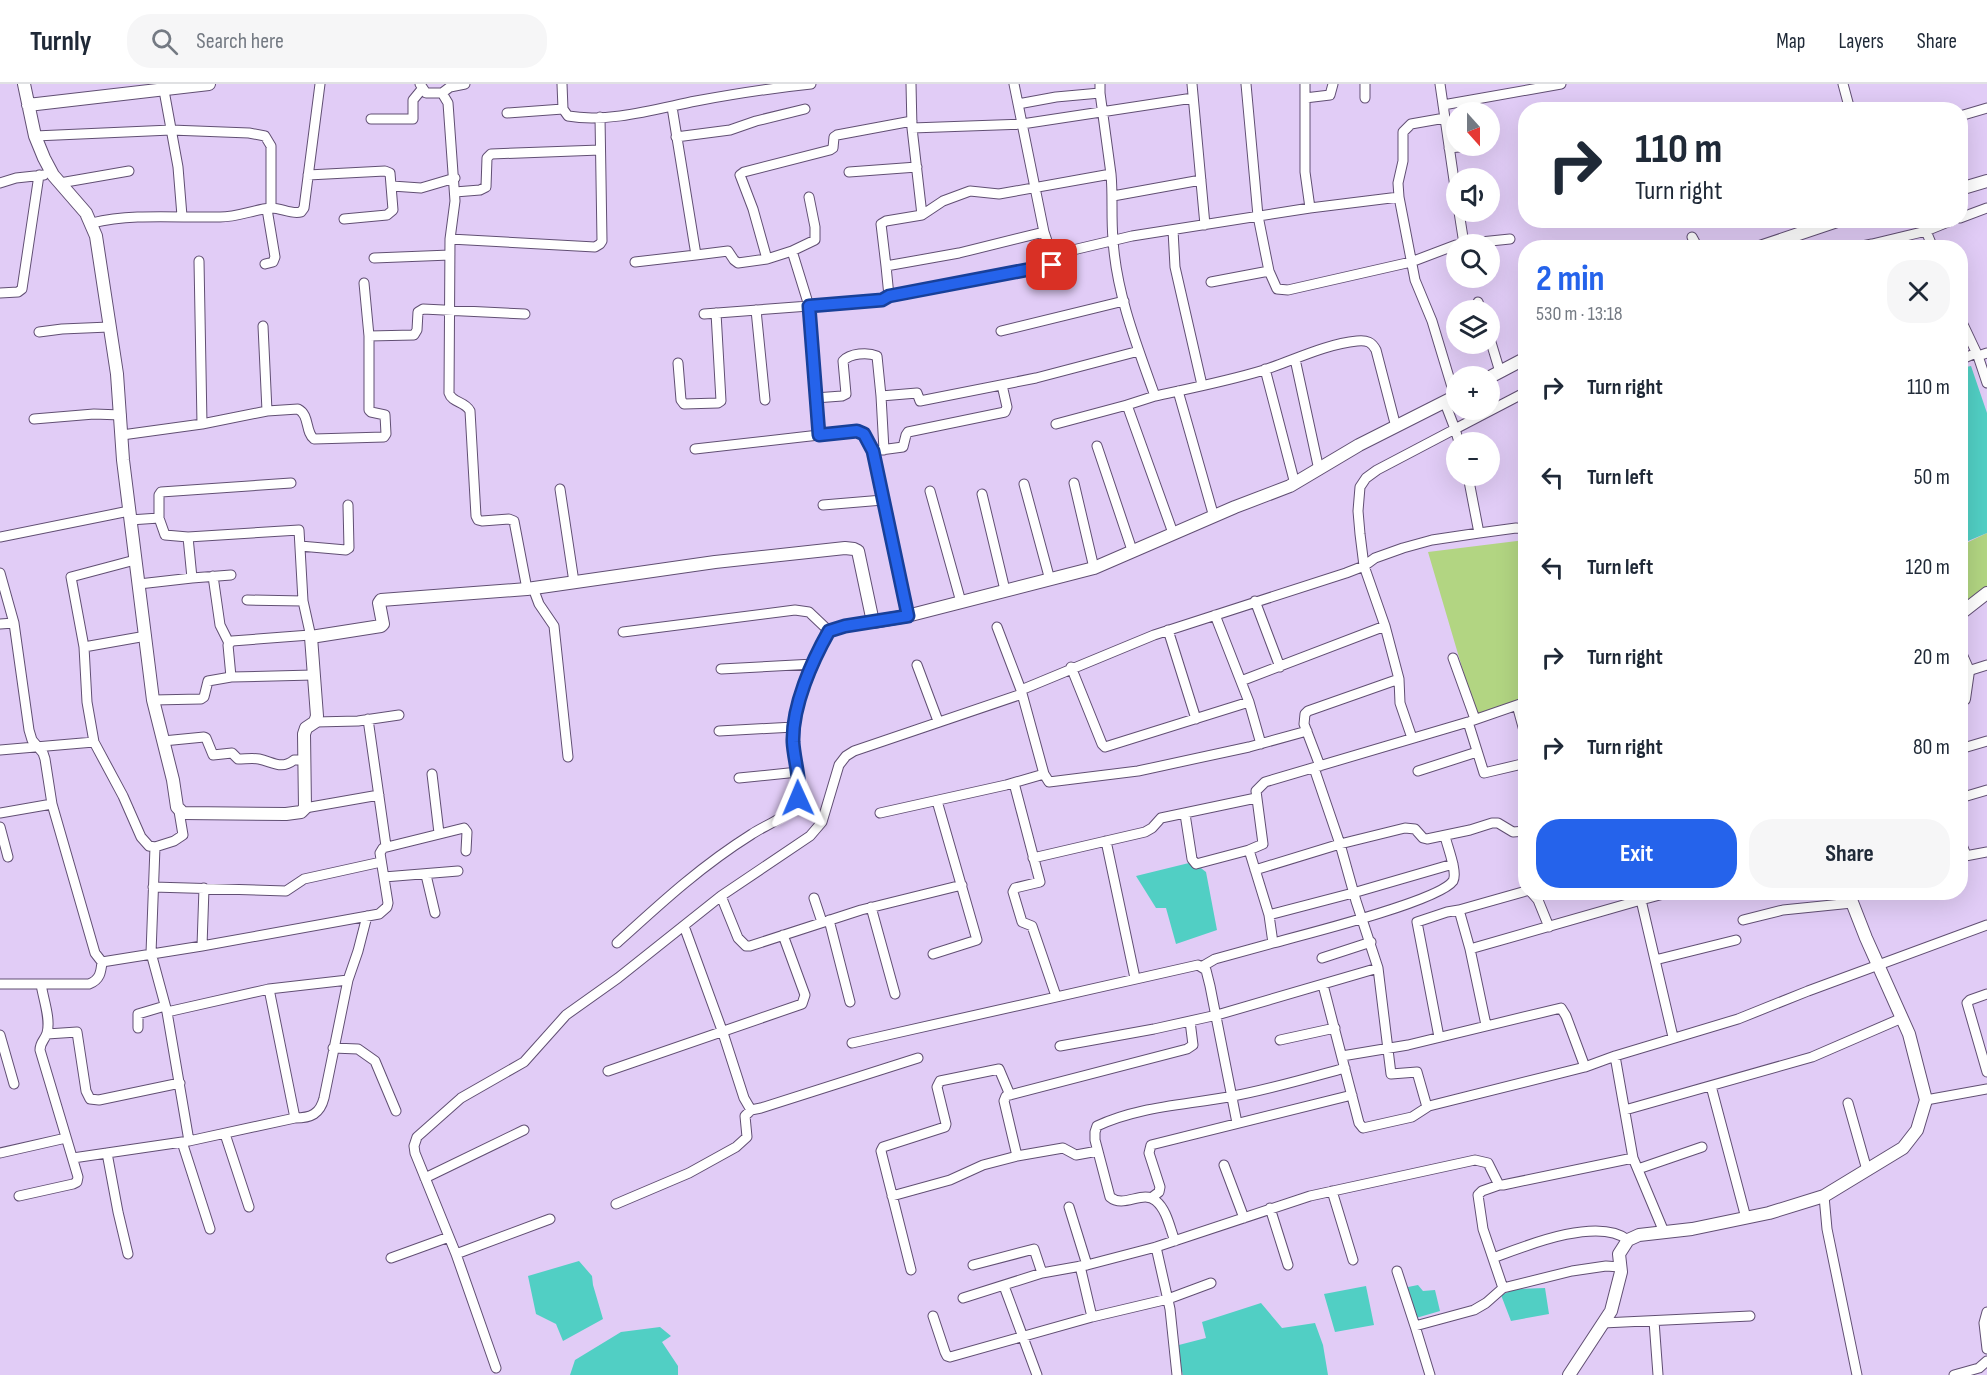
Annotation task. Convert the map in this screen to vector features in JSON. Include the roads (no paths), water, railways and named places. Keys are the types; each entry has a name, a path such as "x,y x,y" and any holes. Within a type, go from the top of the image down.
{"street":[{"path":"24,84 35,135 56,179 81,206 92,223 99,248 121,415 129,516 146,636 153,700 183,826 183,835 174,841 155,847 149,846 141,837 123,796 94,742 87,702 84,647 71,578 135,560"},
{"path":"28,105 163,87 209,84"},
{"path":"92,223 116,217 222,217 269,208 301,212 304,208 320,84"},
{"path":"371,119 412,118 413,100 421,87 426,93 442,93 448,87 465,84"},
{"path":"562,84 563,109 568,116 600,117 811,84"},
{"path":"1014,84 1044,232 1048,244 1058,249 1073,250 1113,240 1258,216 1399,197"},
{"path":"1192,84 1205,225"},
{"path":"1246,84 1258,216 1274,286 1283,291 1411,262 1446,249"},
{"path":"1305,84 1305,172 1310,208"},
{"path":"1305,98 1330,95 1333,84"},
{"path":"1365,84 1365,98"},
{"path":"1440,84 1446,126"},
{"path":"1497,84 1497,96"},
{"path":"1443,105 1561,84"},
{"path":"1843,84 1848,102"},
{"path":"914,85 912,124 922,215"},
{"path":"163,87 178,167 182,216"},
{"path":"1018,104 1100,88 1113,196 1113,240 1124,301 1155,396"},
{"path":"442,93 448,103 455,192 450,239 449,393 453,399 466,405 470,411 476,516 482,521 509,519 514,521 530,589 552,622 555,632 568,757"},
{"path":"767,259 753,209 740,178 741,174 830,150 833,148 834,137 837,135 912,124 1022,124 1193,98"},
{"path":"672,106 696,255"},
{"path":"1968,114 1987,108"},
{"path":"507,113 563,109"},
{"path":"676,137 730,130 806,109"},
{"path":"450,239 595,247 600,244 602,240 600,117"},
{"path":"1445,118 1411,124 1403,132 1403,161 1398,183 1415,280 1432,321 1446,380"},
{"path":"35,135 171,130 249,133 265,136 271,146 269,208 275,257 273,262 265,264"},
{"path":"455,192 480,190 486,187 487,158 491,154 600,150"},
{"path":"849,172 917,167"},
{"path":"0,183 39,175 56,179 129,171"},
{"path":"308,175 388,171 392,186 393,210 391,213 344,219"},
{"path":"889,296 881,224 886,221 922,215 943,201 970,191 999,194 1111,174"},
{"path":"0,292 18,292 22,289 39,175"},
{"path":"392,186 421,188 454,178"},
{"path":"1113,196 1201,180"},
{"path":"1968,187 1987,181"},
{"path":"635,262 724,251 730,253 738,263 767,259 792,251 815,240 809,197"},
{"path":"1968,215 1987,208"},
{"path":"1781,240 1816,228"},
{"path":"1894,240 1933,228"},
{"path":"1173,230 1175,267 1202,385"},
{"path":"1926,231 1929,240"},
{"path":"886,266 959,253 1044,232"},
{"path":"1500,240 1510,239"},
{"path":"704,314 882,300 889,296 1052,265 1056,261 1052,246"},
{"path":"792,251 809,306 819,435"},
{"path":"374,258 450,255"},
{"path":"199,261 202,424"},
{"path":"1211,282 1269,271"},
{"path":"122,435 202,424 267,411 298,409 302,411 310,436 314,440 385,436 385,415 369,410 369,336 364,283"},
{"path":"1001,331 1124,301"},
{"path":"369,336 414,335 420,310 449,309 525,314"},
{"path":"756,310 765,400"},
{"path":"678,363 683,403 720,402 716,313"},
{"path":"263,326 267,411"},
{"path":"39,332 109,327"},
{"path":"1968,332 1980,354 1987,383"},
{"path":"1056,424 1155,396 1230,380 1355,341 1366,341 1376,350 1396,427"},
{"path":"881,396 917,393 920,402 1002,385 1139,351"},
{"path":"815,398 844,395 846,391 843,361 850,356 872,353 878,358 884,450"},
{"path":"1295,359 1319,470"},
{"path":"1500,372 1518,362"},
{"path":"1265,369 1295,484"},
{"path":"873,451 903,447 909,432 1005,412 1007,407 1002,385"},
{"path":"1178,391 1214,517"},
{"path":"1412,738 1400,703 1399,679 1385,626 1364,566 1358,511 1360,487 1366,478 1377,470 1454,426 1518,396"},
{"path":"617,943 695,873 726,850 792,809 799,791 794,727 799,702 829,631 845,626 908,616 1094,568 1132,550 1295,484 1359,446 1446,403"},
{"path":"1127,405 1173,533"},
{"path":"34,419 94,414 121,415"},
{"path":"1453,420 1456,432"},
{"path":"695,448 857,431 864,434 873,451 908,616"},
{"path":"1097,446 1132,550"},
{"path":"291,483 166,491 159,495 159,518 165,535 188,537 299,530 303,601 311,636 317,716 315,722"},
{"path":"1074,483 1094,568"},
{"path":"1024,484 1050,580"},
{"path":"1469,486 1479,533"},
{"path":"560,489 574,582"},
{"path":"930,491 961,602"},
{"path":"982,494 1005,590"},
{"path":"823,505 883,500"},
{"path":"300,546 343,550 349,548 348,505"},
{"path":"0,537 129,516 159,518"},
{"path":"496,1368 456,1254 414,1146 417,1137 470,1092 524,1062 566,1015 618,978 721,896 802,842 816,830 829,805 839,765 846,756 854,751 1021,692 1071,667 1168,630 1364,566 1375,558 1422,542 1518,528"},
{"path":"188,537 192,578"},
{"path":"229,643 311,636 381,626 383,624 379,603 381,600 530,589 715,562 854,549 858,551 860,557 873,622"},
{"path":"0,573 14,622 29,730 32,740 45,759 52,804 95,953 102,962 99,976 96,981 89,984 0,984"},
{"path":"139,584 231,575"},
{"path":"213,576 220,626 229,643 231,677"},
{"path":"1968,608 1987,593"},
{"path":"247,600 303,601"},
{"path":"1255,601 1280,667"},
{"path":"623,632 795,610 809,612 829,631"},
{"path":"1215,615 1249,702 1261,744"},
{"path":"0,624 14,622"},
{"path":"1241,681 1385,626"},
{"path":"997,627 1021,692 1044,774 1047,781 1051,783 1130,772 1261,744 1307,731"},
{"path":"1168,630 1196,719"},
{"path":"84,647 146,636"},
{"path":"1453,658 1484,773 1518,765"},
{"path":"721,669 814,664"},
{"path":"917,665 938,721"},
{"path":"1968,671 1987,665"},
{"path":"1071,667 1105,747 1249,702"},
{"path":"153,700 201,699 204,697 208,681 231,677 313,675"},
{"path":"1399,679 1308,711 1303,719 1353,893 1378,968 1391,1074 1417,1072 1427,1107"},
{"path":"1185,814 1196,864 1249,850 1264,842 1256,791 1265,782 1518,705"},
{"path":"305,808 306,728 315,722 399,715"},
{"path":"368,719 386,846"},
{"path":"719,731 794,727"},
{"path":"163,741 204,737 213,755 232,753 238,759 259,759 281,766 294,760 304,760"},
{"path":"1968,747 1987,741"},
{"path":"0,750 94,742"},
{"path":"1418,771 1478,752"},
{"path":"739,778 798,772"},
{"path":"432,774 439,833"},
{"path":"880,813 1014,783 1044,774"},
{"path":"1014,783 1040,882 1015,888 1013,892 1022,922 1032,926 1056,996"},
{"path":"1968,796 1987,790"},
{"path":"179,811 187,814 286,814 301,812 305,808 379,795"},
{"path":"1033,858 1149,831 1161,818 1256,798"},
{"path":"933,954 978,940 937,801"},
{"path":"0,813 52,804"},
{"path":"1255,870 1340,844 1410,827 1427,839 1492,823 1498,823 1513,832 1518,832"},
{"path":"0,827 8,857"},
{"path":"102,962 379,914 387,908 388,896 380,853 386,846 466,829 466,851"},
{"path":"852,1043 1193,965 1203,966 1215,959 1362,919 1446,887 1454,876 1445,836"},
{"path":"1106,841 1135,978"},
{"path":"155,847 151,953 166,1009 180,1083 185,1142 210,1229"},
{"path":"1249,850 1269,915 1273,943"},
{"path":"1968,855 1987,852"},
{"path":"153,887 286,891 304,879 381,862"},
{"path":"1269,915 1453,864"},
{"path":"384,877 458,871"},
{"path":"426,874 435,913"},
{"path":"721,896 738,938 746,946 872,907 962,885"},
{"path":"202,946 204,888"},
{"path":"1439,1038 1417,922 1518,893"},
{"path":"814,897 826,921 850,1002"},
{"path":"1538,900 1549,927"},
{"path":"1470,949 1549,927 1628,900"},
{"path":"1641,900 1673,1037"},
{"path":"1743,920 1839,900"},
{"path":"1569,1375 1611,1311 1620,1267 1619,1254 1628,1240 1639,1235 1692,1229 1746,1218 1824,1196 1903,1148 1917,1130 1926,1100 1909,1034 1851,900"},
{"path":"872,907 895,994"},
{"path":"1459,910 1486,1025"},
{"path":"72,1158 185,1142 294,1118 311,1117 322,1107 348,980 367,916"},
{"path":"1323,985 1359,1123 1363,1128 1412,1117 1427,1107 1586,1067 1673,1037 1738,1019 1987,925"},
{"path":"684,926 744,1098 751,1110"},
{"path":"608,1071 802,1004 805,999 783,935"},
{"path":"1655,960 1736,940"},
{"path":"1322,958 1371,942"},
{"path":"1203,966 1210,986 1237,1123"},
{"path":"1060,1046 1216,1015 1378,968"},
{"path":"138,1028 138,1014 269,989 348,980"},
{"path":"19,1196 66,1186 77,1182 78,1177 40,1050 40,1043 47,1034 48,1026 41,984"},
{"path":"269,989 294,1118"},
{"path":"1987,994 1967,1003 1987,1072"},
{"path":"1342,1056 1439,1038 1561,1008 1586,1067"},
{"path":"1625,1110 1812,1057 1902,1018"},
{"path":"1017,1156 1004,1101 1006,1096 1187,1049 1193,1044 1190,1021"},
{"path":"1280,1040 1335,1028"},
{"path":"47,1034 77,1032 86,1091 94,1100 180,1083"},
{"path":"0,1035 14,1084"},
{"path":"333,1048 358,1049 375,1061 396,1111"},
{"path":"1615,1056 1634,1158 1664,1232"},
{"path":"616,1204 689,1173 736,1147 747,1137 745,1116 751,1110 918,1058"},
{"path":"1346,1068 1232,1097 1175,1105 1097,1126 1095,1132 1098,1151 1110,1197 1120,1202 1151,1198 1159,1192 1160,1187 1149,1153 1151,1145 1352,1095"},
{"path":"911,1270 881,1151 883,1147 945,1127 937,1087 940,1081 999,1069 1010,1095"},
{"path":"1711,1086 1746,1218"},
{"path":"1926,1100 1987,1089"},
{"path":"1848,1103 1866,1170"},
{"path":"425,1178 524,1130"},
{"path":"225,1134 249,1207"},
{"path":"0,1153 66,1138"},
{"path":"1638,1169 1702,1147"},
{"path":"892,1196 950,1180 983,1165 1017,1156 1064,1148 1076,1155 1098,1151"},
{"path":"108,1153 128,1254"},
{"path":"1503,1288 1483,1229 1478,1196 1482,1191 1499,1185 1634,1158"},
{"path":"963,1298 1042,1273 1083,1266 1156,1247 1270,1208 1332,1191 1480,1160 1491,1166 1499,1185"},
{"path":"1224,1165 1244,1218"},
{"path":"1332,1191 1353,1260"},
{"path":"1824,1196 1827,1229 1857,1375"},
{"path":"1151,1198 1160,1205 1175,1241"},
{"path":"1069,1207 1092,1317"},
{"path":"1270,1208 1288,1265"},
{"path":"456,1254 550,1219"},
{"path":"1493,1258 1540,1241 1581,1233 1612,1232 1628,1240"},
{"path":"391,1258 449,1237"},
{"path":"1156,1247 1168,1299 1177,1375"},
{"path":"973,1265 1034,1249 1042,1273"},
{"path":"1415,1326 1474,1310 1503,1288 1572,1271 1606,1266 1620,1267"},
{"path":"1396,1271 1430,1375"},
{"path":"933,1316 947,1356 1168,1299 1211,1283"},
{"path":"1004,1286 1038,1375"},
{"path":"1987,1312 1984,1323 1987,1349"},
{"path":"1604,1323 1750,1316"},
{"path":"1654,1321 1658,1375"},
{"path":"1954,1375 1979,1368 1987,1363"}]}
